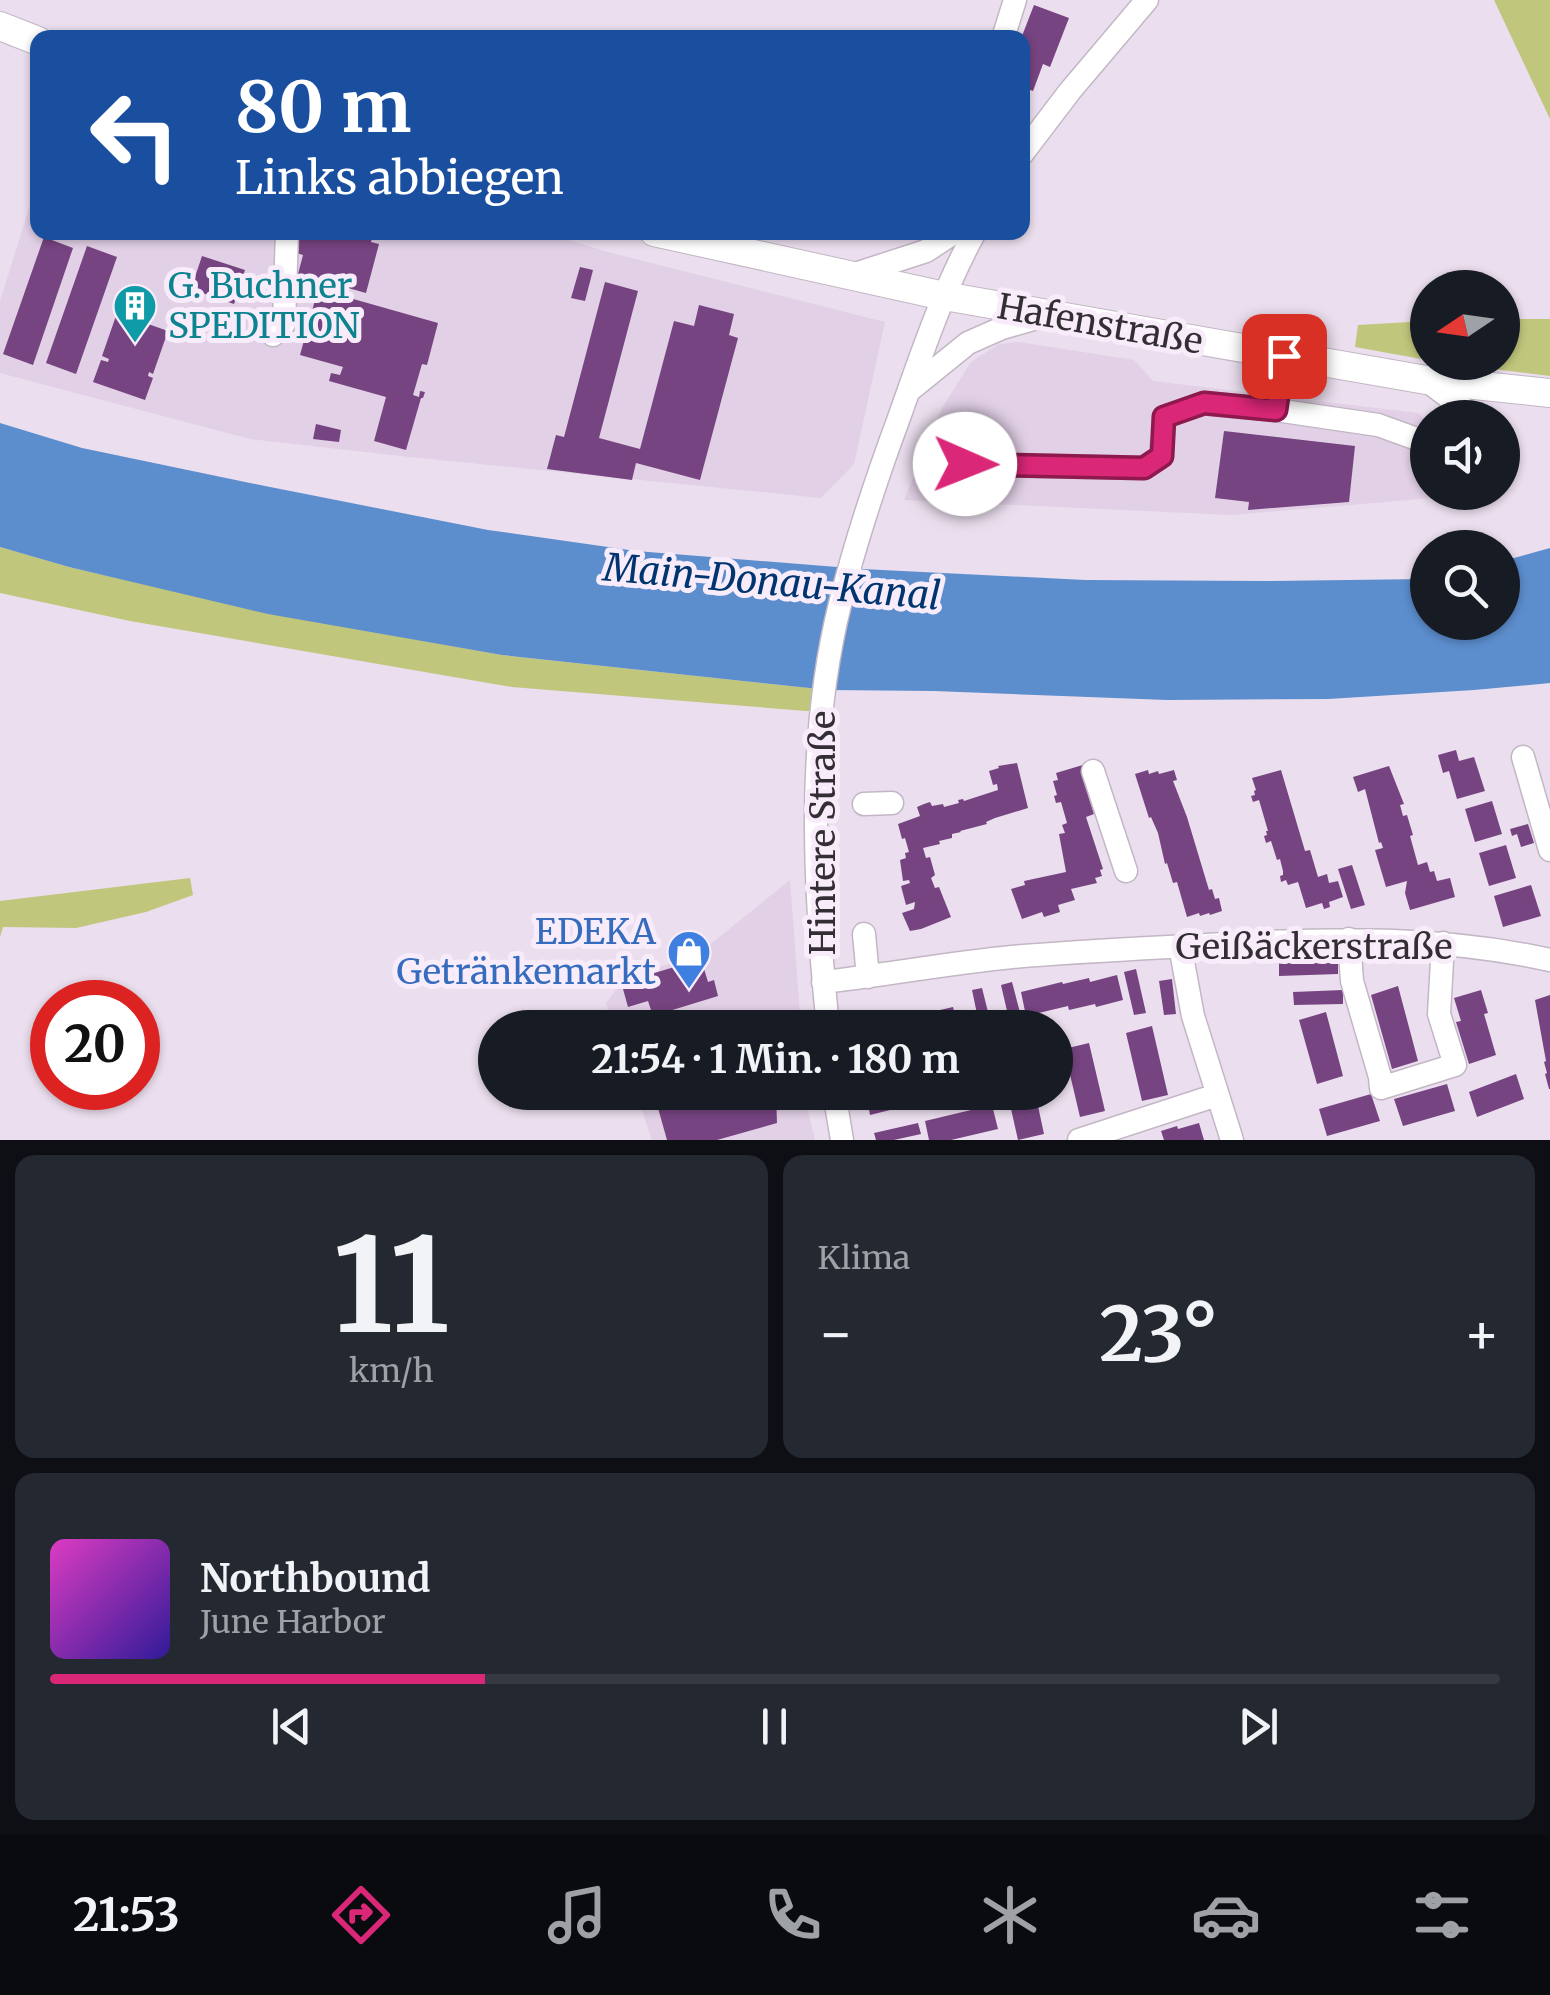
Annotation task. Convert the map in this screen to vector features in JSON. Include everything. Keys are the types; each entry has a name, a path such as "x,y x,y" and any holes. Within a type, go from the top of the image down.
{"main road":[{"path":"0,26 30,38"},
{"name":"Hafenstraße","path":"692,240 944,296 1410,377"},
{"name":"Hafenstraße","path":"1426,380 1550,393"}],"street":[{"path":"1006,30 1015,0"},
{"path":"1030,144 1147,0"},
{"path":"273,335 284,324 287,240"},
{"path":"852,274 926,250 942,240"},
{"name":"Hintere Straße","path":"826,1010 817,874 819,740 839,606 868,501 944,296 971,240"},
{"path":"908,392 968,343 1048,314"},
{"path":"1276,410 1284,356"},
{"path":"1426,380 1451,400"},
{"path":"965,464 1144,468 1162,456 1164,417 1204,403 1378,425 1410,437"},
{"path":"1523,757 1550,850"},
{"path":"1093,771 1126,871"},
{"path":"864,804 892,803"},
{"path":"864,934 868,977"},
{"path":"1349,939 1352,981 1381,1088 1455,1065 1439,1014 1443,943"},
{"name":"Geißäckerstraße","path":"823,982 1014,957 1349,939 1443,943 1550,960"},
{"path":"1180,946 1193,1016 1232,1140"},
{"path":"1078,1140 1217,1095"},
{"path":"837,1110 842,1140"}],"shaded area":[{"path":"30,205 30,240 569,240 885,322 854,464 821,498 250,439 0,373 0,301"},
{"path":"1019,342 1134,360 1153,381 1410,412 1410,500 1232,515 904,500 942,408 971,362 999,344"},
{"path":"790,880 800,1010 608,1010 606,1003 625,978 697,955"},
{"path":"642,1110 808,1110 815,1140 652,1140"}],"green space":[{"path":"1494,0 1550,0 1550,119"},
{"path":"1520,319 1550,319 1550,376 1520,372"},
{"path":"1410,322 1410,357 1355,347 1358,325"},
{"path":"0,547 268,613 502,655 828,690 824,711 806,711 512,687 130,621 0,593"},
{"path":"190,878 193,895 146,912 76,928 3,927 0,937 0,901"}],"water":[{"name":"Main-Donau-Kanal","path":"0,423 82,448 265,486 488,530 636,551 862,569 1085,580 1410,579 1410,640 1520,640 1520,556 1550,548 1550,683 1328,699 1167,700 828,690 502,655 268,614 0,547"}],"building":[{"path":"1034,5 1069,18 1050,67 1043,64 1033,91 1030,30 1024,30"},
{"path":"43,240 73,248 33,365 3,354"},
{"path":"299,240 372,240 379,244 366,293 298,274 303,255 296,253"},
{"path":"87,246 117,257 76,374 46,363"},
{"path":"202,256 245,270 234,304 191,289"},
{"path":"580,267 593,270 585,301 571,298"},
{"path":"605,282 638,291 599,438 640,449 674,321 694,326 699,305 734,314 729,335 738,338 700,480 636,463 632,480 547,469 556,435 564,437"},
{"path":"318,289 438,323 427,365 422,364 413,395 419,397 420,391 425,392 406,450 374,441 386,397 329,381 331,373 340,375 343,367 300,355"},
{"name":"G. Buchner SPEDITION","path":"117,313 168,331 153,374 149,372 148,376 153,378 145,400 93,382 101,360 108,362 102,356"},
{"path":"316,424 341,430 339,442 313,439"},
{"path":"1224,431 1355,446 1349,502 1248,510 1249,502 1215,498"},
{"path":"1456,750 1459,761 1474,757 1485,791 1457,799 1449,771 1443,773 1438,755"},
{"path":"1017,763 1028,808 923,848 926,858 930,857 935,888 939,887 951,917 910,931 902,913 914,909 915,902 906,905 901,886 910,883 903,881 900,860 909,852 898,824 920,816 917,807 924,804 944,807 998,790 989,771"},
{"path":"1086,764 1095,792 1088,795 1094,814 1086,817 1102,876 1095,878 1097,883 1071,889 1075,900 1058,905 1060,912 1044,917 1042,912 1022,919 1011,889 1025,885 1024,881 1066,872 1059,834 1065,833 1062,825 1067,823 1061,802 1056,803 1054,796 1056,773"},
{"path":"1389,766 1404,804 1400,805 1413,835 1410,836 1418,865 1427,862 1437,881 1450,878 1455,897 1410,910 1405,893 1407,881 1386,887 1375,850 1383,848 1365,789 1358,792 1353,777"},
{"path":"1148,770 1149,774 1159,774 1174,770 1177,780 1173,781 1209,890 1212,889 1215,899 1219,898 1222,911 1187,917 1135,774"},
{"path":"1281,770 1305,851 1310,850 1318,877 1327,874 1329,883 1338,881 1343,897 1329,902 1330,907 1324,909 1322,903 1306,908 1298,882 1281,882 1280,859 1277,860 1271,841 1266,843 1264,836 1268,831 1259,800 1253,802 1251,796 1256,790 1252,778"},
{"path":"1492,801 1502,834 1475,842 1465,809"},
{"path":"1528,824 1534,843 1521,847 1517,834 1512,836 1510,829"},
{"path":"1506,845 1516,878 1489,886 1479,853"},
{"path":"1352,865 1365,905 1351,909 1338,869"},
{"path":"1531,885 1541,916 1503,927 1494,896"},
{"path":"701,959 708,982 714,980 718,996 672,1010 651,1010 648,1001 628,1007 623,989 631,980"},
{"path":"1338,961 1338,974 1279,976 1279,963"},
{"path":"1136,969 1146,1013 1134,1015 1124,972"},
{"path":"1117,975 1123,1000 1069,1010 1068,1006 1025,1010 1021,992 1089,978 1090,982"},
{"path":"1172,979 1176,1014 1164,1015 1159,981"},
{"path":"1012,982 1019,1010 1007,1010 1001,985"},
{"path":"1398,986 1418,1061 1392,1069 1371,995"},
{"path":"982,988 988,1010 976,1010 972,990"},
{"path":"1343,990 1343,1004 1294,1005 1293,992"},
{"path":"1481,990 1496,1055 1469,1064 1456,1022 1461,1021 1454,998"},
{"path":"1550,995 1550,1089 1549,1089 1535,1000"},
{"path":"1326,1012 1343,1076 1317,1084 1299,1020"},
{"path":"1152,1026 1168,1095 1142,1101 1126,1033"},
{"path":"1089,1043 1105,1111 1080,1117 1073,1087 1073,1047"},
{"path":"1516,1074 1524,1099 1477,1117 1469,1092"},
{"path":"1447,1084 1455,1111 1403,1126 1394,1099"},
{"path":"1371,1094 1380,1121 1327,1136 1319,1109"},
{"path":"659,1110 777,1110 777,1123 717,1140 667,1140"},
{"path":"971,1110 993,1110 998,1129 951,1140 929,1140 925,1121"},
{"path":"1011,1110 1039,1110 1044,1134 1018,1140"},
{"path":"918,1123 921,1134 876,1140 874,1133"},
{"path":"1199,1123 1204,1140 1164,1140 1161,1131"}],"place":[{"name":"G. Buchner SPEDITION","path":"135,344"},
{"name":"EDEKA Getränkemarkt","path":"689,990"}],"route":[{"path":"965,464 1144,468 1162,456 1164,417 1204,403 1276,410 1284,356"}]}
